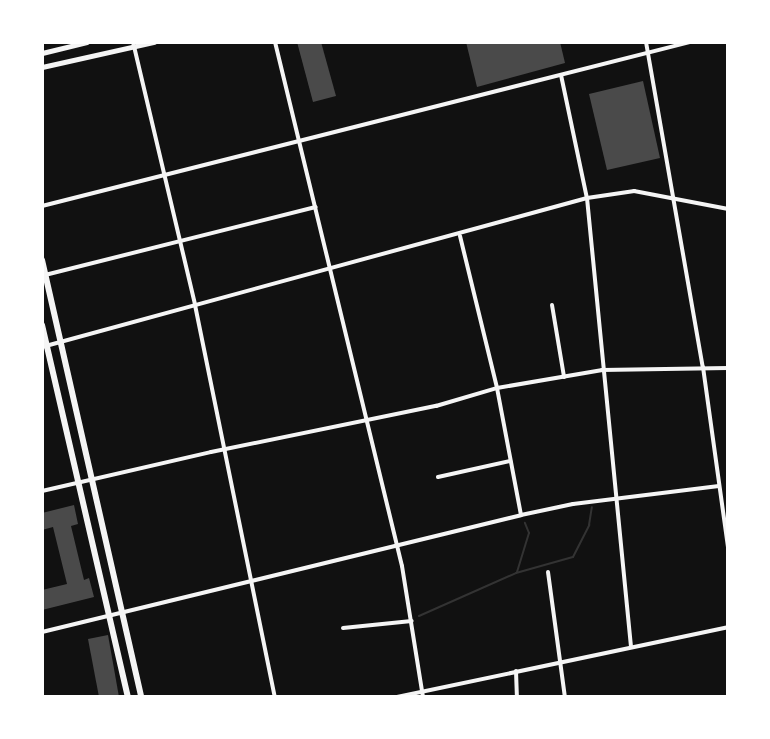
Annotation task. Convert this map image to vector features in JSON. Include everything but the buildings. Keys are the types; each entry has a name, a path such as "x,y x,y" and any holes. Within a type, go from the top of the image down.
{"main road":[{"path":"42,260 141,697"},
{"path":"42,325 44,347 128,697"}],"street":[{"path":"42,53 87,42"},
{"path":"42,67 133,44 154,42"},
{"path":"275,42 397,546 422,694"},
{"path":"646,42 703,367 728,548"},
{"path":"42,206 690,42"},
{"path":"133,44 195,305 275,697"},
{"path":"561,75 587,198 631,646"},
{"path":"44,347 460,236 587,198 634,191 728,209"},
{"path":"45,275 316,207"},
{"path":"460,236 497,388 521,515"},
{"path":"552,305 564,377"},
{"path":"42,491 224,449 369,422 497,388 602,370 728,368"},
{"path":"438,477 510,461"},
{"path":"42,632 521,515 617,498 719,486"},
{"path":"548,572 565,697"},
{"path":"343,628 412,621"},
{"path":"397,697 728,627"},
{"path":"516,671 517,697"}],"waterway":[{"path":"419,616 516,573 573,557 589,525 592,507"},
{"path":"517,572 529,533 525,523"}]}
